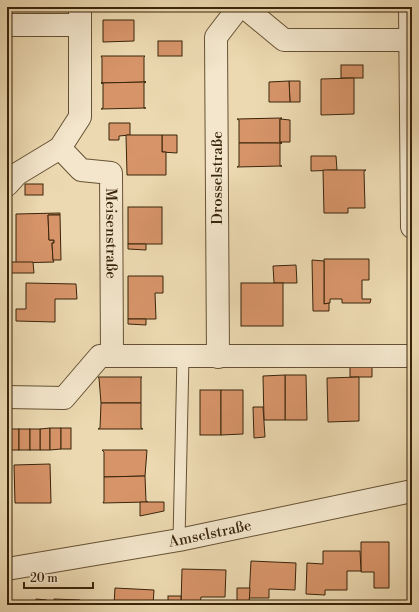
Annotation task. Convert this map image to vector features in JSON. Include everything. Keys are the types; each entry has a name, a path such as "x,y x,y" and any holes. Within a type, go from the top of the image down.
{"street":[{"name":"Drosselstraße","path":"218,357 216,37 239,7"},
{"path":"244,7 284,40 411,40"},
{"path":"410,7 412,227"},
{"path":"7,25 80,16 80,117 60,148 17,174 7,185"},
{"name":"Meisenstraße","path":"60,148 81,170 111,173 112,355"},
{"path":"7,397 64,398 100,356 412,356"},
{"name":"Amselstraße","path":"7,569 179,540 412,491"}],"lane":[{"path":"179,540 183,357"}],"building":[{"path":"103,20 134,20 134,41 103,42"},
{"path":"158,41 182,41 182,56 158,56"},
{"path":"101,56 145,56 144,82 146,82 101,83"},
{"path":"341,65 363,65 363,78 341,78"},
{"path":"354,78 354,114 321,115 321,79"},
{"path":"289,81 300,81 300,102 290,102"},
{"path":"289,81 290,102 269,102 269,82"},
{"path":"146,82 144,83 144,108 146,108 101,109 103,108 103,83 101,83"},
{"path":"282,118 280,119 280,142 282,143 239,143 239,120 237,119"},
{"path":"280,119 290,120 290,142 280,142"},
{"path":"109,123 130,123 130,135 119,136 119,140 109,140"},
{"path":"126,135 162,135 162,152 166,152 166,175 127,175"},
{"path":"162,135 177,135 177,153 162,152"},
{"path":"239,143 280,143 280,166 282,166 237,167 239,166"},
{"path":"311,156 336,156 337,170 311,171"},
{"path":"323,170 366,170 364,171 365,208 348,208 348,213 324,213"},
{"path":"25,184 43,184 43,195 25,195"},
{"path":"128,207 162,207 162,244 128,244"},
{"path":"60,213 60,215 48,215 49,240 54,240 54,243 52,243 54,262 16,263 16,214"},
{"path":"48,215 60,215 61,260 53,260 52,243 54,243 54,240 49,240"},
{"path":"128,244 146,244 146,250 128,249"},
{"path":"324,259 369,259 369,280 362,280 362,299 371,299 370,303 342,303 342,299 330,299 330,303 324,304"},
{"path":"312,260 324,261 324,304 329,303 329,311 313,311"},
{"path":"7,262 33,262 34,273 7,273"},
{"path":"296,265 297,283 274,283 273,266"},
{"path":"128,276 163,276 163,293 155,293 156,319 128,319"},
{"path":"26,283 76,284 77,299 55,299 55,322 16,321 16,309 26,309"},
{"path":"241,283 283,283 283,326 241,326"},
{"path":"128,319 146,319 146,325 128,324"},
{"path":"372,366 372,377 350,377 350,367"},
{"path":"285,375 306,375 307,420 285,420"},
{"path":"285,375 285,420 264,420 263,376"},
{"path":"98,377 142,377 141,403 101,403"},
{"path":"359,377 359,421 328,422 327,378"},
{"path":"200,390 221,390 221,435 200,435"},
{"path":"221,390 243,390 243,434 221,435"},
{"path":"101,403 141,403 141,428 143,429 98,429 100,428"},
{"path":"253,407 263,407 265,437 254,438"},
{"path":"50,428 50,450 40,450 40,429"},
{"path":"50,428 61,428 61,449 50,450"},
{"path":"61,428 71,428 71,449 61,449"},
{"path":"8,429 19,429 19,450 8,450"},
{"path":"19,429 30,429 30,450 19,450"},
{"path":"30,429 40,429 40,450 30,450"},
{"path":"102,450 147,450 145,476 104,477 104,452"},
{"path":"50,464 51,503 15,503 14,465"},
{"path":"145,476 146,501 148,502 103,503 104,477"},
{"path":"140,502 164,502 164,511 140,516"},
{"path":"361,542 389,542 389,588 374,588 374,572 361,572"},
{"path":"323,551 360,551 361,571 347,571 347,590 325,590 325,595 306,594 307,563 323,564"},
{"path":"251,561 296,563 295,590 269,589 269,598 249,598"},
{"path":"182,569 226,570 225,597 201,597 200,605 181,605"},
{"path":"115,588 154,590 153,605 114,605"},
{"path":"237,588 250,588 249,605 237,605"},
{"path":"168,596 181,596 181,605 168,605"},
{"path":"36,599 47,600 47,604 54,605 29,605 29,603 36,603"},
{"path":"54,599 80,600 80,605 54,605"},
{"path":"17,603 29,603 29,605 17,605"}]}
